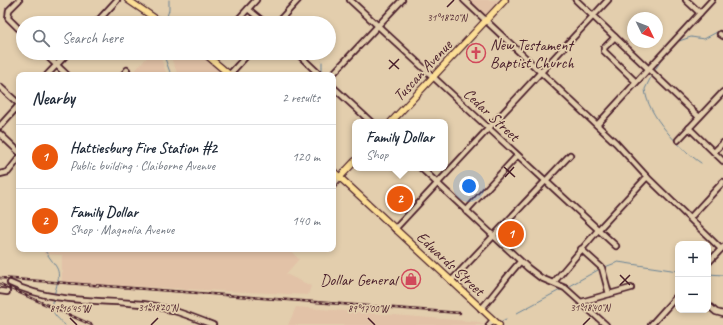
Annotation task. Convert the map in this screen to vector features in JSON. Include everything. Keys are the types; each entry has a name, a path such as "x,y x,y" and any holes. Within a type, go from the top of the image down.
{"main road":[{"path":"128,0 151,16"},
{"name":"Tuscan Avenue","path":"395,119 505,0"},
{"path":"213,60 226,72"},
{"path":"340,177 352,164"},
{"name":"Edwards Street","path":"336,174 499,325"}],"street":[{"path":"16,26 8,18 10,10 19,0"},
{"path":"102,16 117,0"},
{"path":"242,16 256,0"},
{"path":"283,16 298,0"},
{"name":"Cedar Street","path":"350,0 616,246"},
{"path":"335,72 402,0"},
{"path":"464,0 597,125 647,177 722,248 711,260"},
{"path":"576,0 699,117"},
{"path":"395,229 608,0"},
{"path":"686,0 700,13"},
{"path":"597,125 712,0"},
{"path":"248,9 256,16"},
{"path":"615,37 604,48 604,51 636,82"},
{"path":"52,60 64,72"},
{"path":"51,72 62,60"},
{"path":"232,72 243,60"},
{"path":"304,60 317,72"},
{"path":"0,87 16,102"},
{"path":"336,90 368,119"},
{"path":"678,140 723,92"},
{"path":"0,126 16,108"},
{"path":"689,128 723,161"},
{"path":"0,134 16,149"},
{"path":"714,152 723,143"},
{"path":"451,281 570,155"},
{"path":"466,211 517,156"},
{"path":"0,174 8,172 16,162"},
{"path":"424,171 520,262 538,276 565,288 606,325"},
{"path":"336,182 340,177"},
{"path":"554,282 599,229 647,177"},
{"path":"690,218 723,182"},
{"path":"582,249 602,268 609,294"},
{"path":"481,309 492,297 505,277 520,262"},
{"path":"10,283 29,292 62,299 143,304 187,314 213,325"},
{"path":"581,302 631,288"},
{"path":"0,291 7,292"},
{"path":"651,325 675,298"},
{"path":"711,308 716,312 723,314"},
{"path":"489,325 493,320"}],"shaded area":[{"path":"464,0 505,0 485,21"},
{"path":"145,60 161,60 166,72 134,72"},
{"path":"172,60 207,60 221,72 177,72"},
{"path":"44,252 291,252 299,259 286,274 311,286 308,295 62,283 62,255 44,254"},
{"path":"296,307 480,322 484,325 288,325"}],"waterway":[{"path":"167,16 169,0"},
{"path":"655,70 663,57 679,41 691,37 704,39 717,32"},
{"path":"166,60 170,72"},
{"path":"322,62 322,72"},
{"path":"652,75 645,89 647,99 652,110 658,120 675,140 701,163"},
{"path":"46,252 58,270 58,279 54,295"},
{"path":"605,267 618,262 675,271"},
{"path":"569,286 598,270"},
{"path":"711,274 723,275"},
{"path":"517,313 562,289"},
{"path":"53,298 52,307 54,313 65,325"},
{"path":"502,321 506,319"}],"railway":[{"path":"0,278 460,313"},
{"path":"0,284 92,325"}],"place":[{"name":"New Testament Baptist Church","path":"476,53"},
{"name":"Family Dollar","path":"400,199"},
{"name":"Hattiesburg Fire Station #2","path":"511,234"},
{"name":"Dollar General","path":"411,279"}]}
